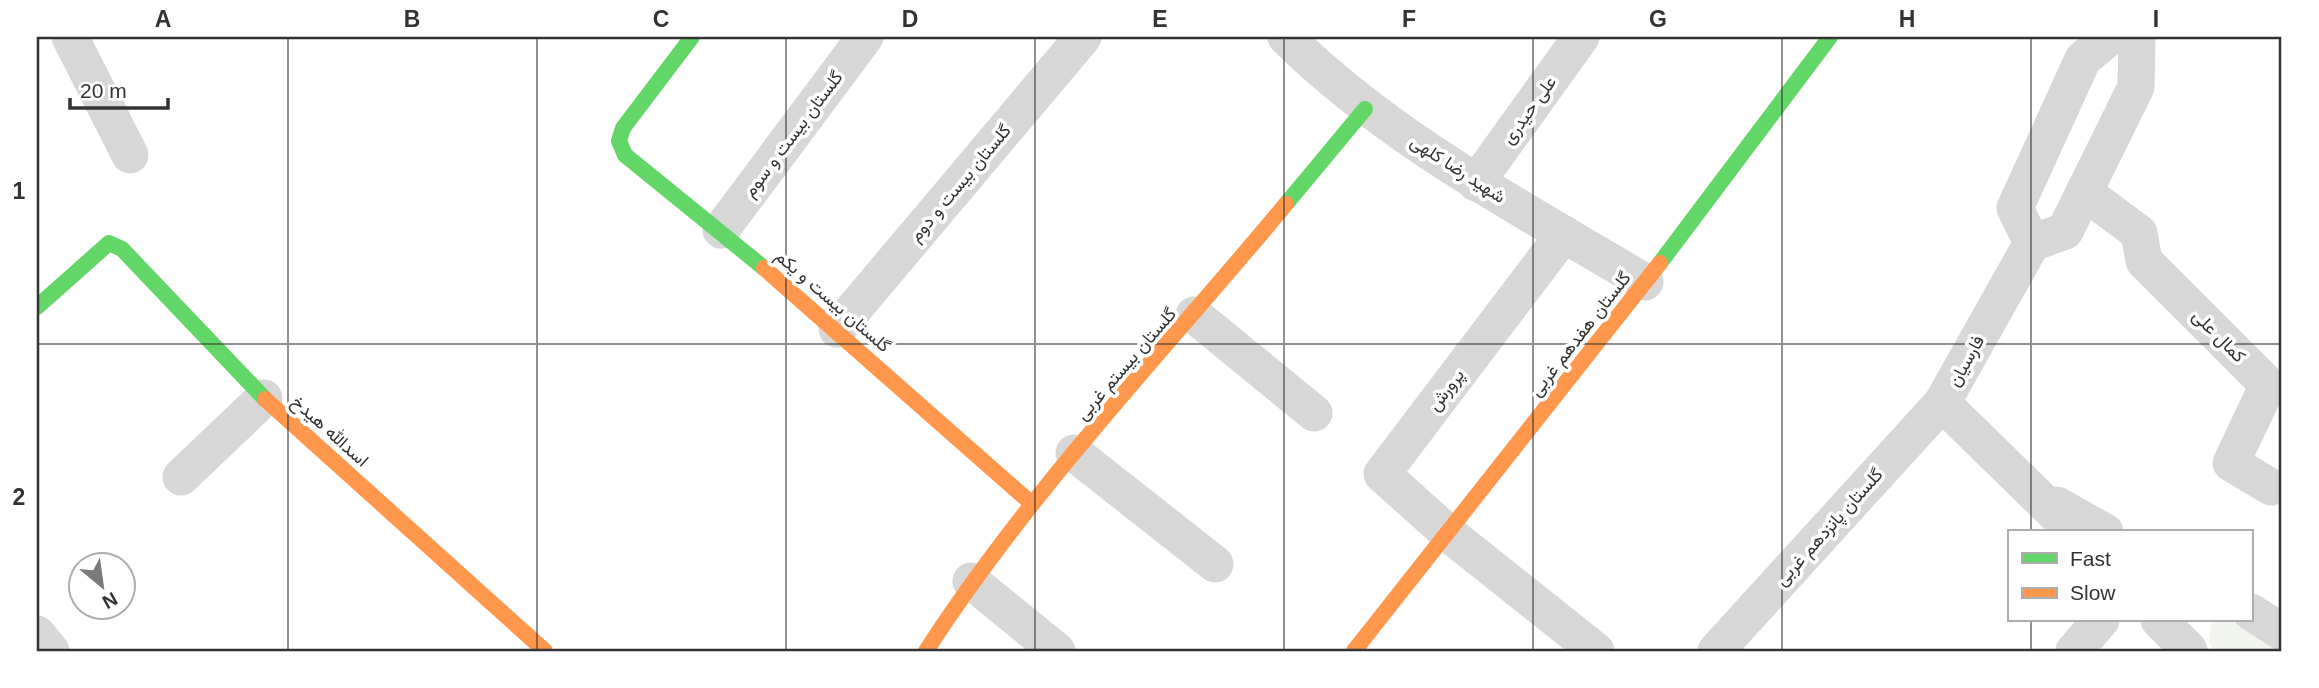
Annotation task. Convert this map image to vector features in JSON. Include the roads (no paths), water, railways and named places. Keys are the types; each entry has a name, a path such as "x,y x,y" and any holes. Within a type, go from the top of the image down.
{"street":[{"path":"70,37 130,155"},
{"name":"گلستان بیست و یکم","path":"692,37 623,128 619,141 625,155 721,230 837,329 1031,503"},
{"name":"گلستان بیست و سوم","path":"721,230 865,37"},
{"name":"گلستان بیست و دوم","path":"837,329 1083,37"},
{"name":"علی حیدری","path":"1476,183 1581,37"},
{"name":"گلستان هفدهم غربی","path":"1354,651 1449,534 1645,282 1830,37"},
{"path":"2110,37 2083,60 2015,208 2032,243 2065,231 2136,86 2137,37"},
{"name":"شهید رضا کلهی","path":"1309,45 1365,109 1476,183 1645,282"},
{"name":"گلستان بیستم غربی","path":"926,651 971,581 1031,503 1194,315 1365,109"},
{"name":"کمال علی","path":"2084,192 2139,233 2144,261 2268,385 2231,463 2271,486"},
{"name":"پرورش","path":"1449,534 1382,474 1564,234"},
{"name":"اسدالله هیدخ","path":"37,307 109,243 122,249 264,398 545,651"},
{"name":"فارسیان","path":"2032,243 1942,403 2072,530"},
{"path":"1194,315 1314,413"},
{"path":"181,477 264,398"},
{"name":"گلستان پانزدهم غربی","path":"1716,651 1942,403"},
{"path":"1074,453 1214,564"},
{"name":"فارسیان","path":"2035,492 2102,530"},
{"path":"1449,534 1596,651"},
{"path":"971,581 1057,651"},
{"path":"2252,613 2282,632"},
{"path":"2074,651 2099,622"},
{"path":"2163,622 2188,640"},
{"path":"37,634 51,651"}]}
